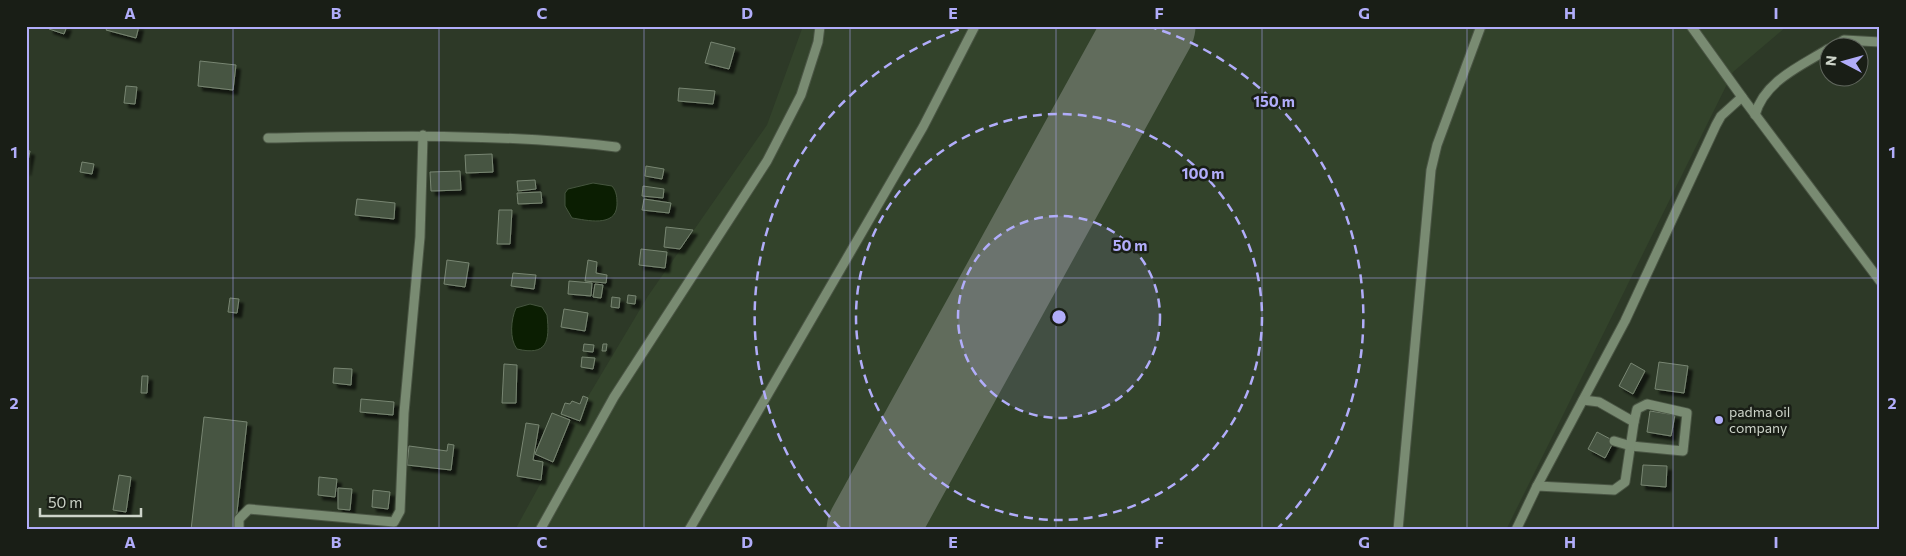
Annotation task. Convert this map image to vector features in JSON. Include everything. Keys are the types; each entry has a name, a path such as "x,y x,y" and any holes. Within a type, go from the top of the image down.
{"street":[{"path":"540,530 614,397 775,146 801,95 818,42 820,26"},
{"path":"689,530 923,126 975,26"},
{"path":"1398,530 1430,170 1481,26"},
{"path":"1692,26 1755,115 1880,281"},
{"path":"1755,115 1763,94 1780,79 1818,55"},
{"path":"1516,530 1537,486 1625,321 1716,125 1721,116 1742,97"},
{"path":"239,530 240,519 248,509 394,522 400,511 404,413 420,237 423,136"},
{"path":"268,138 423,136 538,139 616,146"},
{"path":"1583,400 1599,402 1634,422"},
{"path":"1537,486 1614,490 1625,482 1631,446 1634,422 1637,409 1647,404 1687,413 1683,451 1631,446 1614,441"}],"shaded area":[{"path":"803,26 1787,26 1733,72 1506,530 515,530 589,395 648,296 767,125"},
{"path":"593,183 612,186 615,191 617,205 612,217 599,221 572,218 565,206 565,193 568,189"},
{"path":"530,304 542,307 547,315 548,333 544,345 535,350 527,351 517,349 514,345 512,323 516,308"}],"building":[{"path":"49,26 67,26 64,34 49,29"},
{"path":"108,26 139,26 136,38 106,30"},
{"path":"711,42 735,48 729,69 705,63"},
{"path":"200,61 236,65 233,90 198,86"},
{"path":"126,86 137,87 135,104 124,103"},
{"path":"679,88 715,91 713,104 678,101"},
{"path":"26,150 30,151 26,171"},
{"path":"492,154 493,172 466,173 465,155"},
{"path":"82,162 94,164 92,174 80,172"},
{"path":"646,166 664,169 662,179 645,176"},
{"path":"460,171 461,190 431,191 430,172"},
{"path":"535,180 536,189 518,191 517,181"},
{"path":"643,186 664,189 663,198 642,196"},
{"path":"541,192 542,203 518,204 517,193"},
{"path":"357,199 395,203 394,219 355,215"},
{"path":"644,199 671,203 669,213 642,210"},
{"path":"499,210 512,210 510,244 497,244"},
{"path":"666,227 693,230 680,249 664,247"},
{"path":"641,249 667,252 665,268 639,265"},
{"path":"447,260 469,263 465,287 444,284"},
{"path":"588,260 597,262 596,273 607,275 606,283 585,281"},
{"path":"513,273 536,275 534,289 511,286"},
{"path":"569,281 592,283 591,296 568,294"},
{"path":"595,284 603,285 601,298 593,297"},
{"path":"628,295 636,296 635,304 627,303"},
{"path":"612,297 620,298 619,308 611,307"},
{"path":"230,298 239,299 237,313 228,312"},
{"path":"564,309 588,313 585,331 561,327"},
{"path":"584,344 594,345 593,352 583,351"},
{"path":"603,344 607,344 606,351 602,351"},
{"path":"582,357 595,358 593,369 581,367"},
{"path":"1659,362 1688,366 1684,393 1655,389"},
{"path":"1631,363 1645,371 1633,394 1619,386"},
{"path":"504,364 517,365 516,403 502,403"},
{"path":"334,368 352,369 351,385 333,383"},
{"path":"142,376 148,376 147,393 141,393"},
{"path":"583,396 588,398 580,421 561,414 565,403 570,404 572,401 580,404"},
{"path":"361,399 394,402 393,415 360,412"},
{"path":"1650,411 1675,415 1671,436 1647,432"},
{"path":"552,413 570,420 553,462 535,454"},
{"path":"204,417 247,422 235,530 191,530"},
{"path":"526,423 539,425 533,460 543,462 541,480 517,476"},
{"path":"1597,432 1614,441 1605,458 1588,449"},
{"path":"448,444 454,445 451,470 407,465 409,446 447,451"},
{"path":"1643,465 1667,466 1666,487 1641,485"},
{"path":"119,475 131,477 126,512 113,510"},
{"path":"319,477 337,479 335,497 318,495"},
{"path":"338,488 352,489 350,510 338,509"},
{"path":"373,490 390,492 388,509 372,507"}],"taxiway":[{"path":"1129,26 1131,42 1129,64"}],"runway":[{"path":"872,530 1150,26"}],"place":[{"name":"padma oil company","path":"1719,420"}]}
